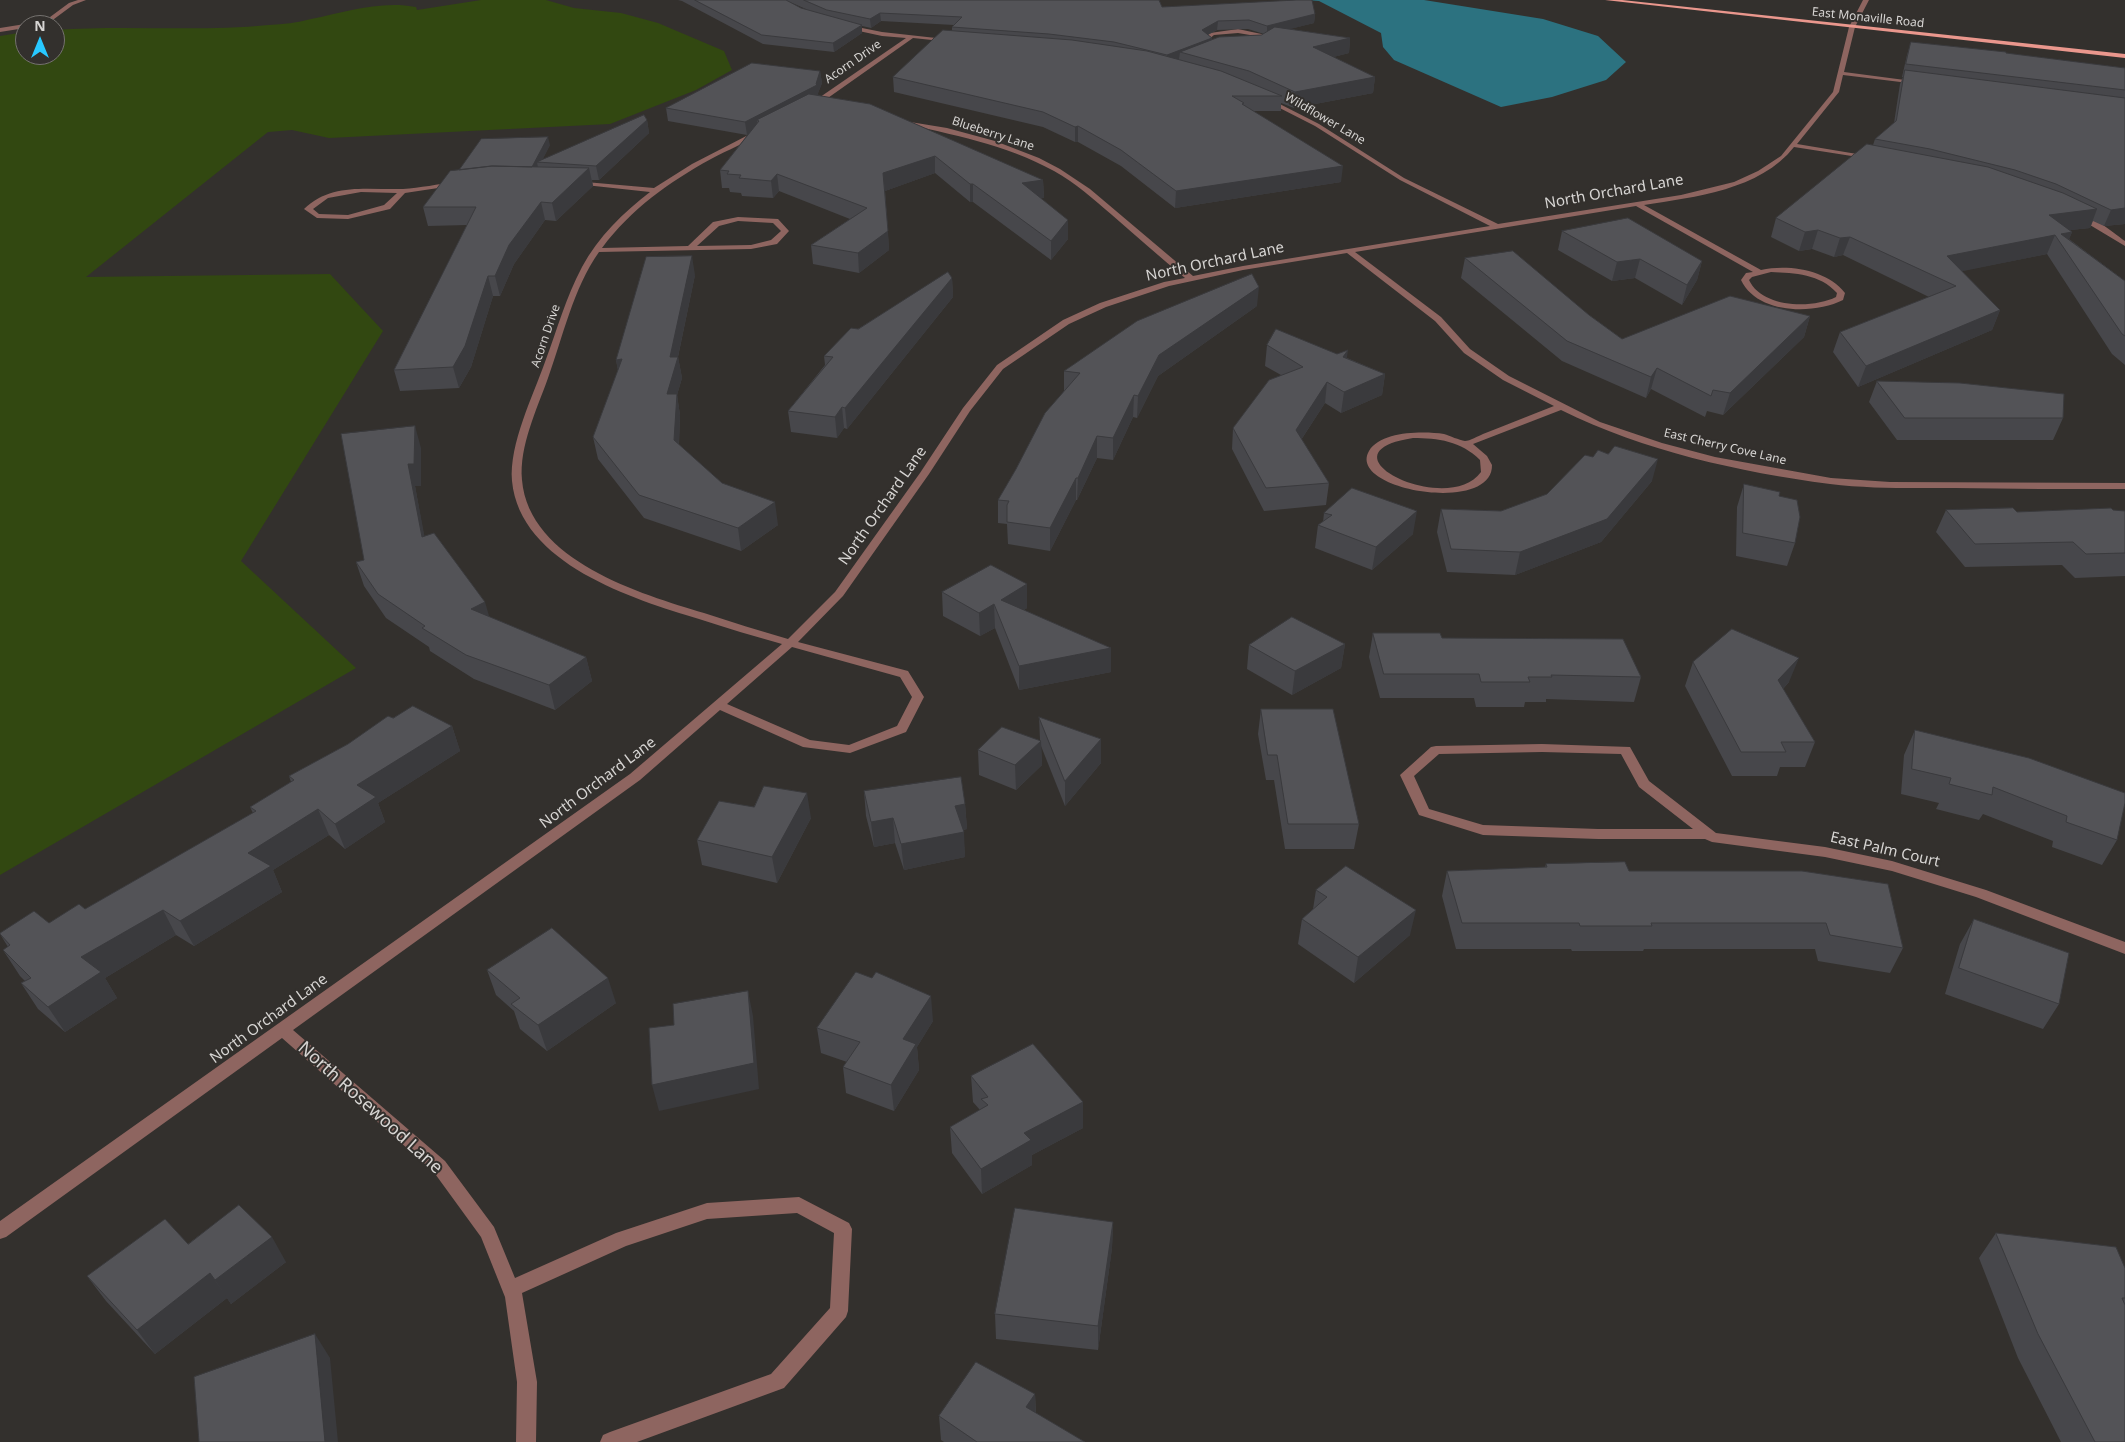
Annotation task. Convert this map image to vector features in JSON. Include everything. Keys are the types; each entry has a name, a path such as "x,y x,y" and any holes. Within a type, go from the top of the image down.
{"main road":[{"name":"East Monaville Road","path":"1608,0 2125,56"}],"street":[{"path":"56,15 71,4 83,0"},
{"name":"North Orchard Lane","path":"0,1230 635,777 720,706 839,594 924,474 966,410 1000,367 1066,322 1103,305 1167,284 1243,268 1681,197 1736,183 1760,172 1783,157 1836,92 1852,27 1866,0"},
{"path":"842,25 882,34 955,40"},
{"path":"0,30 15,28"},
{"path":"1212,50 1221,47 1252,48 1266,44 1269,41 1264,36 1248,32 1219,32 1207,36 1208,42 1221,47"},
{"name":"Acorn Drive","path":"818,108 804,109 824,99 911,37"},
{"path":"1841,73 1929,84"},
{"name":"Wildflower Lane","path":"1263,98 1317,125 1402,179 1498,227"},
{"name":"Blueberry Lane","path":"896,121 935,127 979,138 1048,164 1079,184 1191,279"},
{"name":"Acorn Drive","path":"720,706 808,744 850,748 902,729 918,697 904,674 788,644 673,608 608,583 571,561 540,533 522,506 516,478 520,450 573,295 586,265 621,218 643,198 708,158 767,128"},
{"path":"1793,145 1880,160"},
{"path":"566,181 656,190"},
{"path":"403,190 387,207 348,217 317,216 308,209 326,196 361,190 403,190 460,183"},
{"path":"1637,204 1759,272 1785,270 1815,276 1836,287 1841,292 1840,298 1824,306 1810,307 1777,302 1757,295 1746,286 1745,280 1749,275 1759,272"},
{"path":"2068,212 2093,224 2125,244"},
{"path":"597,250 688,249 751,247 774,242 785,231 775,221 738,219 716,224 688,249"},
{"name":"East Cherry Cove Lane","path":"1349,251 1438,319 1467,351 1506,378 1598,424 1659,445 1714,460 1831,481 1890,485 2125,486"},
{"path":"1466,444 1482,456 1486,461 1487,470 1482,479 1471,486 1454,489 1416,488 1398,483 1384,475 1375,466 1372,457 1375,449 1383,442 1397,436 1431,435 1466,444 1562,406"},
{"name":"East Palm Court","path":"1708,834 1598,834 1483,830 1424,812 1407,775 1436,750 1542,748 1624,750 1644,784 1712,837 1819,851 1891,866 1976,890 2125,948"},
{"name":"North Rosewood Lane","path":"282,1029 439,1166 488,1233 511,1289 527,1382 526,1442"},
{"path":"511,1289 622,1239 707,1211 799,1205 843,1229 839,1311 777,1381 610,1442"}],"green space":[{"path":"481,0 546,0 574,8 621,13 658,23 724,51 732,70 696,90 610,124 329,138 292,130 268,132 86,277 330,274 383,331 241,561 356,668 0,875 0,36 15,34 15,65 65,65 65,30 242,27 295,22 376,6 403,5 416,7 417,10"}],"water":[{"path":"1307,0 1424,0 1543,19 1598,36 1626,62 1606,80 1552,97 1501,107 1394,60 1383,47 1381,33 1319,1"}],"building":[{"path":"695,0 786,0 801,8 862,25 833,43 762,35"},
{"path":"804,0 1159,0 1162,7 1312,0 1315,14 1267,26 1249,20 1218,21 1202,30 1212,38 1167,55 1114,42 1049,34 952,27 962,17 880,13 870,19 827,10"},
{"path":"1275,27 1350,38 1313,47 1375,77 1295,92 1249,71 1180,52 1219,37 1261,35"},
{"path":"943,30 1072,40 1147,51 1221,71 1282,96 1232,96 1343,166 1176,191 1121,150 1078,126 1075,127 1043,112 893,77"},
{"path":"1911,42 2006,52 2125,68 2125,90 1906,64"},
{"path":"752,63 820,71 817,85 745,122 666,108"},
{"path":"1905,70 2125,98 2125,208 2111,210 2056,184 2015,170 1930,149 1875,139 1896,121"},
{"path":"809,94 870,104 1043,180 1022,183 1068,220 1051,241 973,184 970,184 935,156 883,173 888,231 858,253 811,245 867,208 777,174 771,181 739,178 741,175 727,174 729,171 720,170 759,121 757,120"},
{"path":"644,115 647,120 596,166 537,162"},
{"path":"548,137 532,167 492,166 459,170 481,139"},
{"path":"1867,144 1988,167 2063,193 2097,209 2049,215 2072,232 2061,234 2125,281 2125,336 2055,235 1947,256 2000,310 1866,366 1840,332 1956,286 1850,237 1840,238 1818,230 1805,232 1776,218"},
{"path":"492,166 589,168 552,203 541,202 509,245 495,276 488,276 465,346 453,367 394,370 476,207 423,207 450,171"},
{"path":"1628,218 1702,261 1687,285 1640,259 1617,262 1562,231"},
{"path":"1513,251 1589,315 1622,339 1730,296 1810,316 1730,393 1713,390 1711,396 1657,368 1651,377 1567,341 1465,258"},
{"path":"692,256 670,357 678,357 667,394 677,394 674,440 722,483 775,502 738,528 639,495 593,437 622,359 616,360 646,257"},
{"path":"948,272 952,278 845,408 842,407 835,417 788,411 833,357 824,356 851,328 858,329"},
{"path":"1252,274 1259,287 1159,355 1138,396 1134,395 1113,438 1097,436 1078,478 1076,478 1050,528 1007,522 1007,505 1009,501 998,500 1045,413 1080,373 1064,371 1137,321"},
{"path":"1276,329 1337,354 1348,350 1343,357 1385,374 1344,392 1327,382 1296,430 1329,483 1266,488 1233,428 1269,380 1303,367 1267,345"},
{"path":"1877,381 1960,383 2064,394 2063,418 1905,418"},
{"path":"415,426 414,464 408,464 422,537 434,533 485,602 471,609 586,657 549,685 466,655 422,628 425,626 378,594 356,562 364,560 341,434"},
{"path":"1615,446 1658,459 1607,519 1520,552 1451,549 1441,509 1501,511 1547,494 1585,455 1593,457 1598,450 1608,454"},
{"path":"1744,484 1780,492 1779,496 1797,500 1800,517 1795,543 1743,533"},
{"path":"1352,488 1417,511 1376,547 1318,525 1332,515 1324,513"},
{"path":"2013,508 2017,512 2111,508 2113,510 2125,511 2125,553 2086,554 2073,542 1975,544 1946,510"},
{"path":"991,565 1027,584 1001,600 1111,648 1019,666 994,604 979,613 942,592"},
{"path":"1292,617 1345,644 1295,671 1249,645"},
{"path":"1732,629 1799,658 1778,680 1815,742 1781,742 1786,752 1741,752 1693,662"},
{"path":"1373,633 1440,633 1442,638 1623,639 1641,677 1551,675 1552,677 1528,677 1530,682 1481,682 1479,674 1384,674"},
{"path":"413,706 452,726 357,785 376,797 335,824 318,809 248,853 271,866 180,921 163,910 81,957 101,972 48,1007 21,983 31,978 3,950 10,945 0,933 34,911 49,923 79,904 85,909 256,811 250,807 294,780 289,776 348,744 388,716 393,718"},
{"path":"1261,709 1333,709 1359,824 1288,824 1277,755 1268,755"},
{"path":"1039,717 1101,739 1065,781"},
{"path":"1002,727 1041,741 1015,765 978,750"},
{"path":"1915,730 2029,758 2125,793 2125,803 2117,840 2066,822 2067,816 1993,787 1992,795 1949,784 1951,778 1912,769"},
{"path":"961,777 965,804 955,806 964,832 901,844 893,818 871,822 864,791"},
{"path":"764,786 807,793 772,857 697,840 719,801 754,807"},
{"path":"1625,862 1629,871 1802,871 1888,884 1903,948 1830,935 1826,923 1651,923 1652,926 1580,926 1579,923 1462,923 1447,871 1547,867 1546,864"},
{"path":"1346,866 1416,910 1358,957 1302,919 1327,897 1316,890"},
{"path":"1974,919 2069,953 2059,1004 1959,968"},
{"path":"552,928 608,978 538,1025 511,1004 520,998 487,970"},
{"path":"856,972 872,978 876,972 931,996 903,1039 916,1044 891,1085 843,1067 860,1042 817,1028"},
{"path":"748,991 754,1063 652,1085 649,1028 674,1025 673,1004"},
{"path":"1033,1044 1083,1102 1024,1133 1031,1140 981,1169 950,1127 988,1105 981,1099 988,1097 971,1076"},
{"path":"239,1205 272,1237 215,1280 210,1273 137,1330 87,1276 165,1219 188,1244"},
{"path":"1015,1208 1113,1222 1098,1326 995,1314"},
{"path":"1996,1233 2116,1247 2125,1268 2125,1298 2122,1298 2125,1305 2125,1442 2095,1442 2038,1334"},
{"path":"315,1334 325,1442 199,1442 194,1377"},
{"path":"976,1362 1035,1394 1026,1407 1085,1442 977,1442 939,1416"}]}
